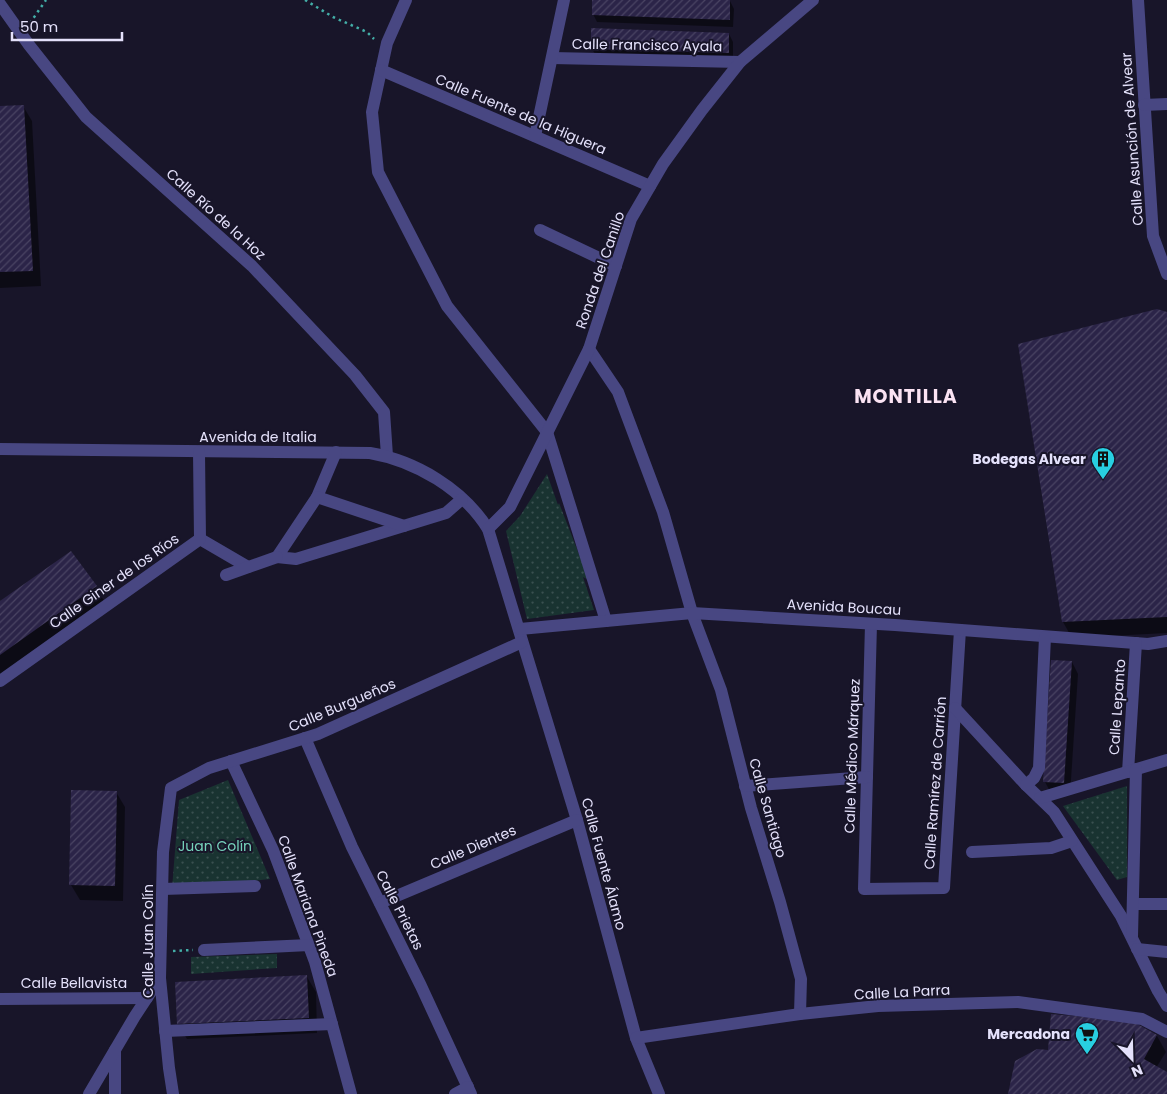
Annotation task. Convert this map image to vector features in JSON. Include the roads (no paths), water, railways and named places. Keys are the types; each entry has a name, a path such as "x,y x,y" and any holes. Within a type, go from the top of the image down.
{"street":[{"path":"406,0 386,44 372,112 378,172 447,306 547,432 606,621"},
{"path":"535,136 564,0"},
{"name":"Ronda del Canillo","path":"488,530 510,507 589,349 631,219 663,164 740,62 813,0"},
{"name":"Calle Asunción de Alvear","path":"1138,0 1153,236 1167,274"},
{"name":"Calle Río de la Hoz","path":"0,4 86,117 252,266 355,375 384,412 387,456"},
{"name":"Calle Francisco Ayala","path":"552,58 740,62"},
{"name":"Calle Fuente de la Higuera","path":"381,70 650,186"},
{"path":"1144,104 1167,104"},
{"path":"540,230 616,266"},
{"name":"Calle Santiago","path":"589,349 618,392 663,512 692,613 721,690 745,786 801,979 800,1014"},
{"name":"Avenida de Italia","path":"0,449 370,453 407,462 435,478 462,499 481,518 488,530 520,629"},
{"name":"Calle Giner de los Ríos","path":"0,681 200,539 199,452"},
{"path":"277,557 317,497 336,452"},
{"path":"317,497 404,526"},
{"path":"226,575 277,557 296,559 446,513 462,499"},
{"path":"200,539 248,567"},
{"name":"Avenida Boucau","path":"520,629 692,613 1148,644 1167,640"},
{"name":"Calle Médico Márquez","path":"864,889 871,624"},
{"name":"Calle Fuente Álamo","path":"520,629 522,642 577,820 636,1038 659,1094"},
{"name":"Calle Ramírez de Carrión","path":"864,889 944,888 960,630"},
{"path":"1026,785 1034,778 1038,768 1045,637"},
{"name":"Calle Burgueños","path":"171,788 209,768 318,734 522,642"},
{"name":"Calle Lepanto","path":"1134,944 1132,770 1136,643"},
{"path":"955,708 1026,785 1054,812 1121,916 1167,1006"},
{"name":"Calle Prietas","path":"305,738 352,847 422,986 469,1091"},
{"path":"1040,798 1167,760"},
{"name":"Calle Mariana Pineda","path":"231,761 273,850 309,945 351,1094"},
{"path":"745,786 867,777"},
{"name":"Calle Juan Colín","path":"171,788 163,852 160,978 173,1094"},
{"name":"Calle Dientes","path":"380,903 577,820"},
{"path":"972,852 1050,848 1072,841"},
{"path":"162,889 255,886"},
{"path":"1133,904 1167,904"},
{"path":"1134,944 1167,952"},
{"path":"204,950 309,945"},
{"path":"90,1094 160,978"},
{"name":"Calle Bellavista","path":"0,999 147,998"},
{"name":"Calle La Parra","path":"636,1038 800,1014 878,1006 1018,1002 1142,1019 1167,1032"},
{"path":"165,1030 332,1024"},
{"path":"115,1050 116,1094"},
{"path":"456,1094 469,1091"}],"place":[{"name":"Bodegas Alvear","path":"1103,480"},
{"name":"Mercadona","path":"1087,1055"}],"district":[{"name":"MONTILLA","path":"906,396"}],"park label":[{"name":"Juan Colín","path":"215,846"}]}
